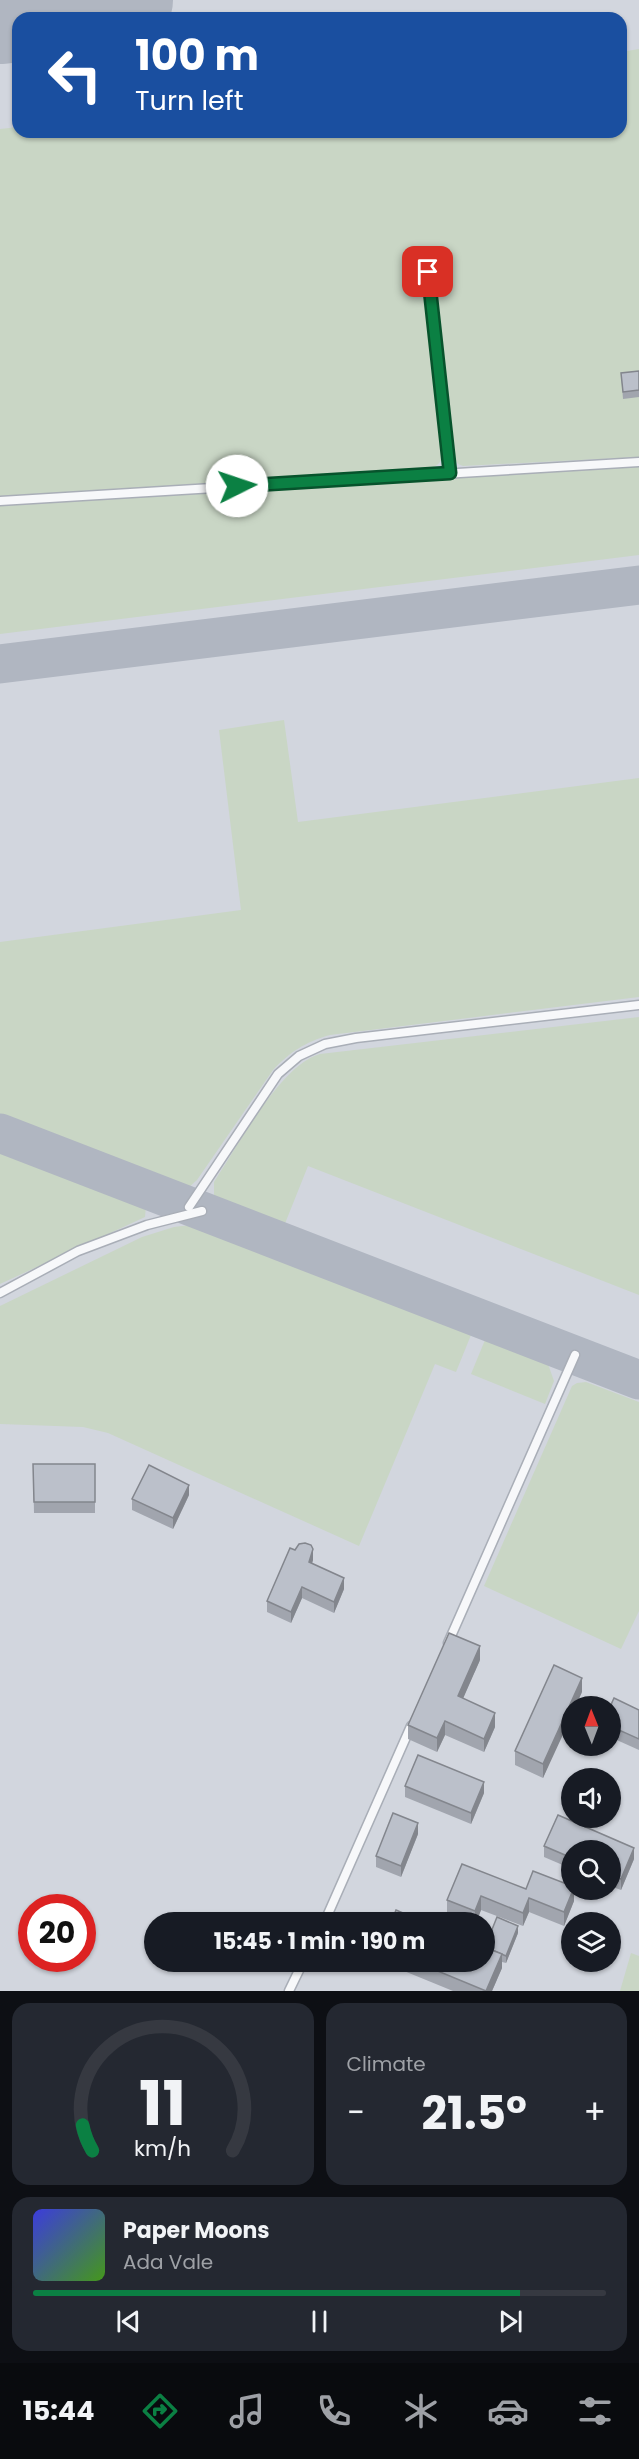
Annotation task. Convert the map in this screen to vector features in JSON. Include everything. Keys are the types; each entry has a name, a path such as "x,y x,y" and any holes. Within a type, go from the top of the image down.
{"lane":[{"path":"428,272 450,473"},
{"path":"0,501 639,462"},
{"path":"189,1206 278,1074 299,1056 325,1044 356,1038 639,1005"},
{"path":"0,1293 78,1251 147,1225 202,1211"},
{"path":"442,1657 575,1355"},
{"path":"329,1912 413,1722"},
{"path":"288,1991 298,1972"}],"shaded area":[{"path":"0,0 639,0 639,1991 0,1991"}],"green space":[{"path":"639,49 639,457 463,466 458,464 452,455 433,279 436,275 435,267 428,267 427,256 411,257 413,277 419,279 425,286 444,450 441,460 432,468 0,496 0,129 12,128 12,138 627,138 627,51"},
{"path":"639,466 639,555 0,634 0,505"},
{"path":"284,720 298,822 639,778 639,997 330,1035 305,1044 273,1070 197,1180 187,1189 56,1138 52,1146 0,1126 0,942 241,910 219,730"},
{"path":"639,1017 639,1295 308,1166 284,1226 214,1199 214,1182 261,1109 290,1074 305,1061 320,1054"},
{"path":"0,1140 48,1159 45,1167 146,1206 145,1217 0,1284"},
{"path":"191,1225 471,1335 456,1372 435,1364 359,1546 108,1433 83,1427 0,1424 0,1306 142,1237 174,1227"},
{"path":"485,1340 548,1364 554,1381 545,1404 471,1374"},
{"path":"586,1382 639,1402 639,1611 621,1649 484,1586 572,1386"},
{"path":"631,1953 639,1956 639,1991 620,1991"}],"building":[{"path":"639,371 639,390 623,392 621,373"},
{"path":"33,1464 95,1464 95,1502 34,1502"},
{"path":"149,1465 189,1485 173,1518 132,1499"},
{"path":"299,1544 311,1545 313,1549 309,1562 344,1578 334,1602 302,1587 291,1612 267,1601 290,1548 295,1550"},
{"path":"449,1633 480,1646 458,1696 495,1713 484,1739 445,1721 437,1738 408,1725"},
{"path":"554,1665 582,1678 574,1696 561,1696 561,1724 543,1764 515,1751"},
{"path":"621,1701 639,1710 639,1739 621,1731"},
{"path":"418,1755 484,1782 471,1813 405,1786"},
{"path":"393,1813 418,1823 401,1866 376,1856"},
{"path":"558,1815 561,1816 561,1828 588,1828 616,1840 561,1840 561,1853 544,1846"},
{"path":"621,1842 634,1848 621,1879"},
{"path":"462,1864 526,1889 533,1871 561,1882 561,1900 569,1900 564,1912 529,1898 523,1913 481,1896 475,1911 447,1900"},
{"path":"497,1917 518,1926 506,1956 495,1951"},
{"path":"495,1951 502,1954 495,1970"},
{"path":"440,1972 494,1972 486,1991"}],"taxiway":[{"path":"0,664 639,585"},
{"path":"0,1133 639,1380"}],"runway":[{"path":"25,12 124,0"},
{"path":"0,15 12,14"}],"route":[{"path":"237,486 450,473 428,272"}]}
